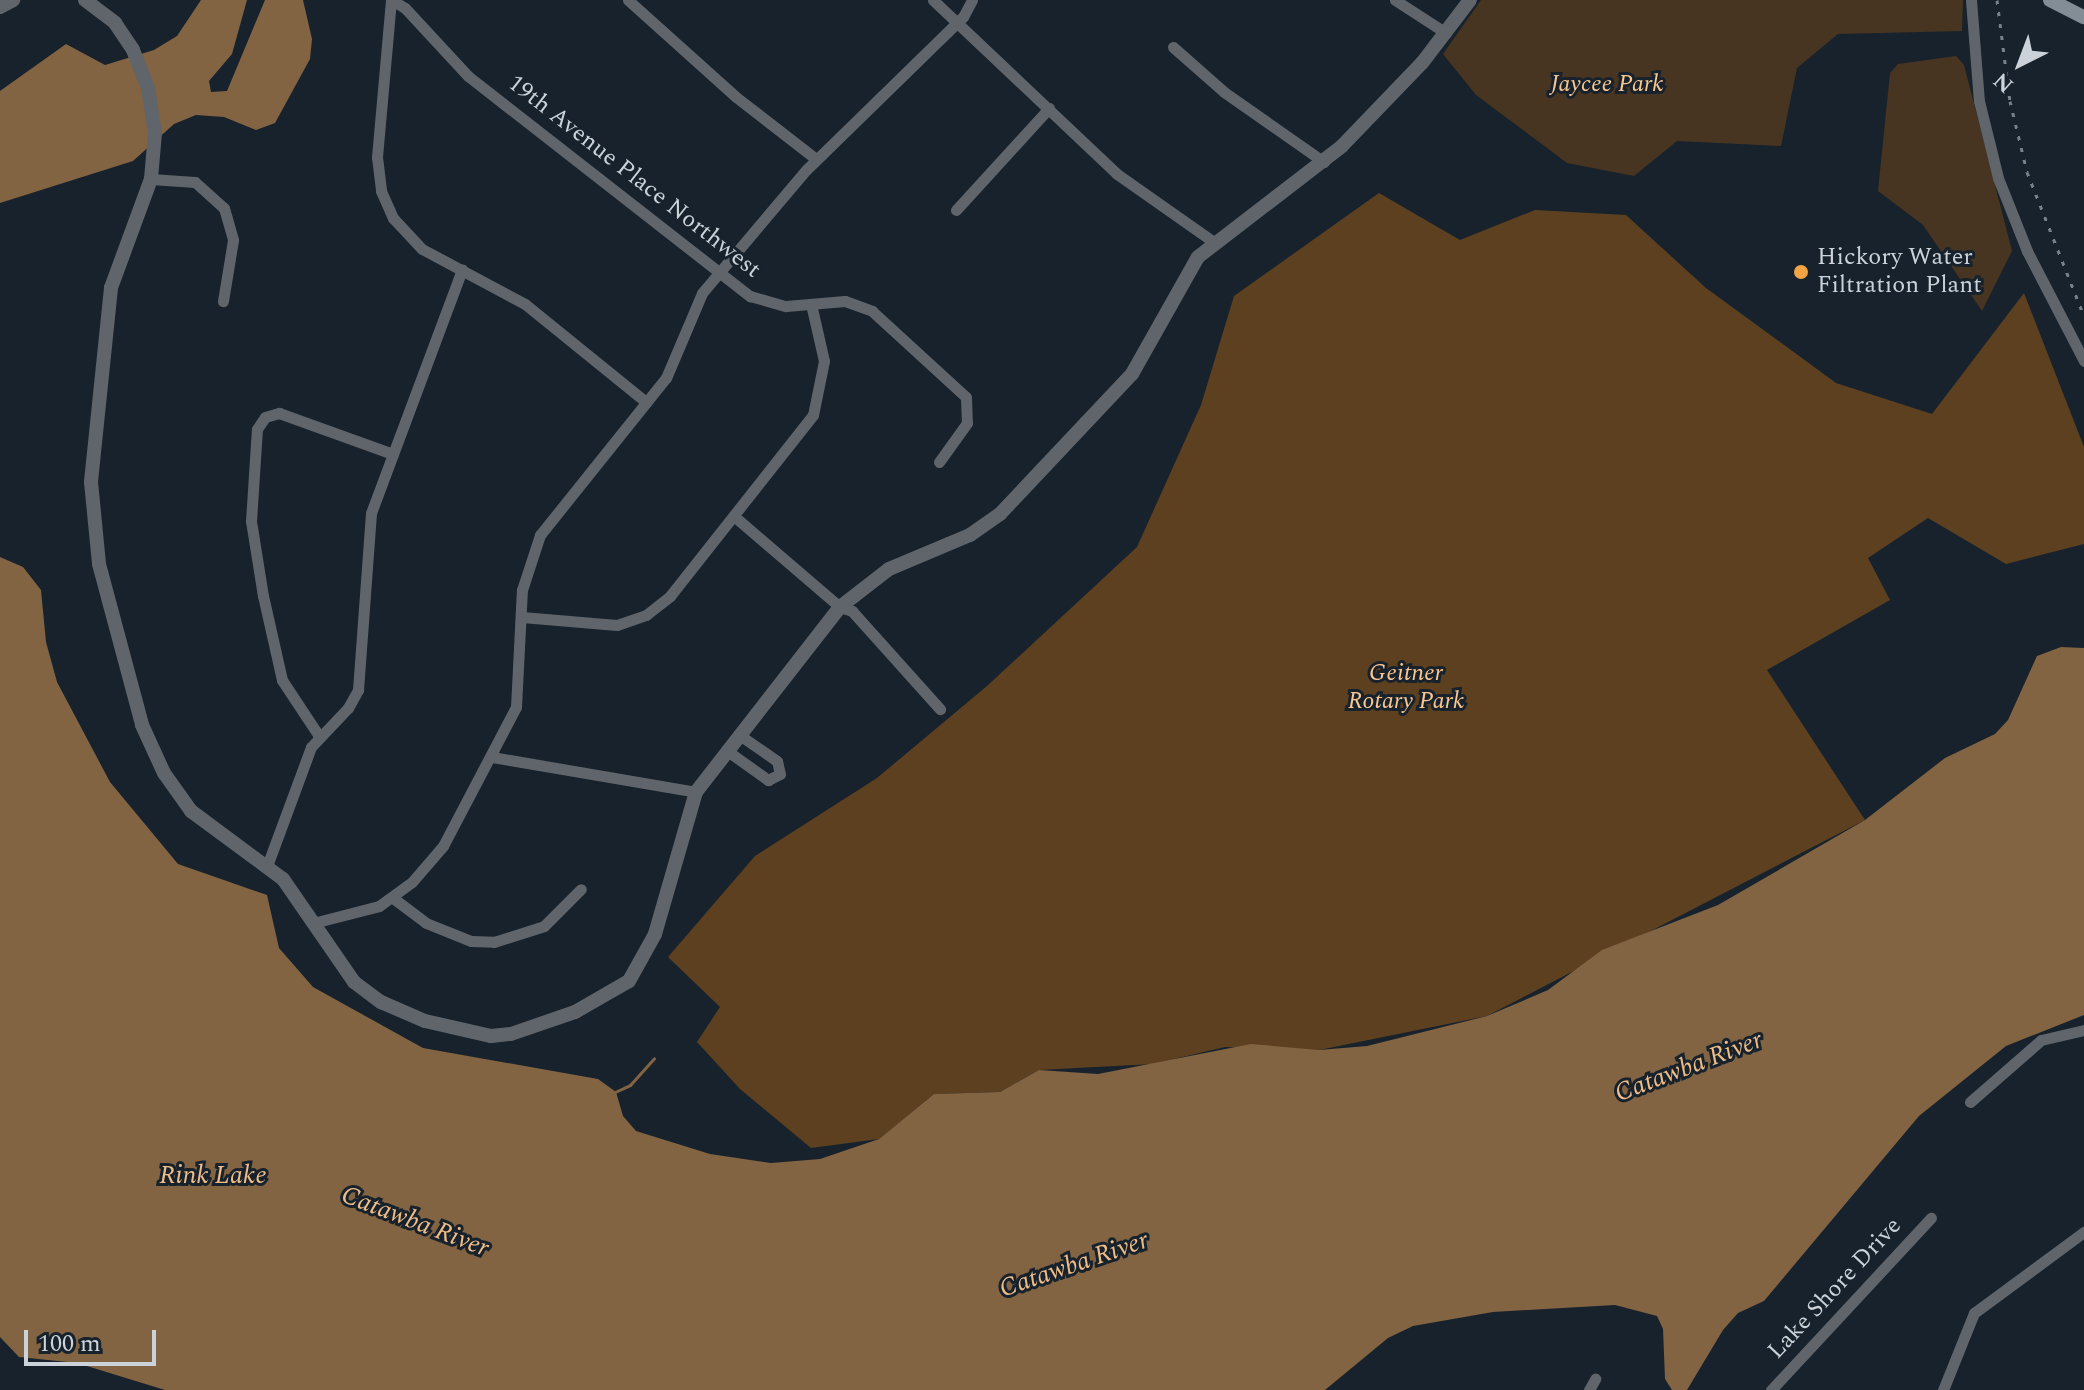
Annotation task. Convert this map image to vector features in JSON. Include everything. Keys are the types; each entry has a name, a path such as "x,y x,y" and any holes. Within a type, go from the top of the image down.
{"main road":[{"path":"2050,0 2084,17"}],"street":[{"path":"0,7 13,0"},
{"path":"85,0 115,23 140,65 152,109 155,153 151,179 119,263 105,321 92,473 95,537 152,748 191,811 261,862 291,889 341,968 381,1002 444,1028 511,1034 597,1003 639,970 655,934 696,792 738,734 840,607 889,569 970,535 1000,514 1132,374 1182,280 1215,243 1324,162 1446,33 1470,0"},
{"path":"391,0 377,157 386,205 410,239 525,304 646,402"},
{"name":"19th Avenue Place Northwest","path":"391,0 405,8 468,76 718,274 763,302 811,304 845,301 869,309 962,390 969,406 967,423 939,462"},
{"path":"628,0 736,97 816,159"},
{"path":"933,0 1117,174 1215,243"},
{"path":"313,923 368,911 393,898 443,846 492,757 519,694 523,579 540,535 674,365 694,304 718,274 816,159 957,20 972,0"},
{"path":"1395,0 1446,33"},
{"path":"1971,0 1979,101 1998,178 2027,251 2084,361"},
{"path":"1173,47 1224,92 1324,162"},
{"path":"956,210 1049,108"},
{"path":"151,179 195,182 224,208 233,240 223,301"},
{"path":"261,862 319,736 348,708 358,690 366,540 393,454 462,269"},
{"path":"522,617 607,626 646,615 670,596 799,437 818,403 824,361 811,304"},
{"path":"319,736 282,680 254,546 257,429 265,417 279,413 393,454"},
{"path":"735,517 840,607 852,611 940,709"},
{"path":"726,750 768,780 780,774 777,761 738,734"},
{"path":"492,757 696,792"},
{"path":"393,898 426,923 482,943 544,926 581,889"},
{"path":"1970,1102 2041,1040 2084,1030"},
{"name":"Lake Shore Drive","path":"1771,1390 1931,1218"},
{"path":"1943,1390 1974,1313 1990,1298 2056,1258 2084,1232"}],"green space":[{"name":"Jaycee Park","path":"1481,0 1963,0 1962,31 1838,34 1797,68 1781,146 1677,141 1634,176 1567,163 1476,95 1443,54"},
{"path":"1956,56 1964,65 2012,251 1982,311 1923,225 1878,191 1890,73 1898,64"},
{"name":"Geitner Rotary Park","path":"1379,193 1460,240 1535,210 1626,215 1706,288 1836,383 1932,414 2024,293 2084,447 2084,544 2006,564 1928,518 1868,558 1890,600 1767,670 1865,820 1487,1016 1319,1050 1225,1047 1153,1064 1039,1070 1000,1092 934,1094 879,1139 811,1148 740,1089 697,1042 720,1007 668,957 755,856 877,778 987,686 1137,547 1201,405 1234,296"}],"water":[{"path":"201,0 247,0 232,54 209,81 211,92 227,91 265,0 303,0 312,39 310,59 275,123 256,130 224,117 196,115 174,124 133,161 0,203 0,91 66,44 105,65 154,50 177,36"},
{"name":"Rink Lake","path":"0,557 23,567 41,590 46,642 57,682 110,782 178,864 267,895 279,948 313,987 423,1048 598,1079 616,1092 623,1116 636,1131 710,1154 771,1163 820,1159 879,1139 934,1094 1000,1092 1039,1070 1098,1074 1251,1044 1319,1050 1367,1046 1487,1016 1548,990 1602,950 1718,905 1865,820 1945,758 1995,734 2008,720 2037,656 2061,647 2084,648 2084,1015 2006,1046 1919,1116 1764,1301 1738,1313 1723,1330 1687,1390 1672,1390 1665,1379 1663,1329 1657,1316 1615,1305 1493,1312 1413,1326 1388,1338 1325,1390 165,1390 77,1363 19,1357 0,1337"}],"waterway":[{"path":"615,1092 630,1085 654,1058"}],"railway":[{"path":"1997,0 2010,101 2027,172 2084,316"}],"place":[{"name":"Hickory Water Filtration Plant","path":"1801,272"}],"water label":[{"name":"Catawba River","path":"1689,1067"},
{"name":"Catawba River","path":"415,1222"},
{"name":"Catawba River","path":"1074,1265"}]}
